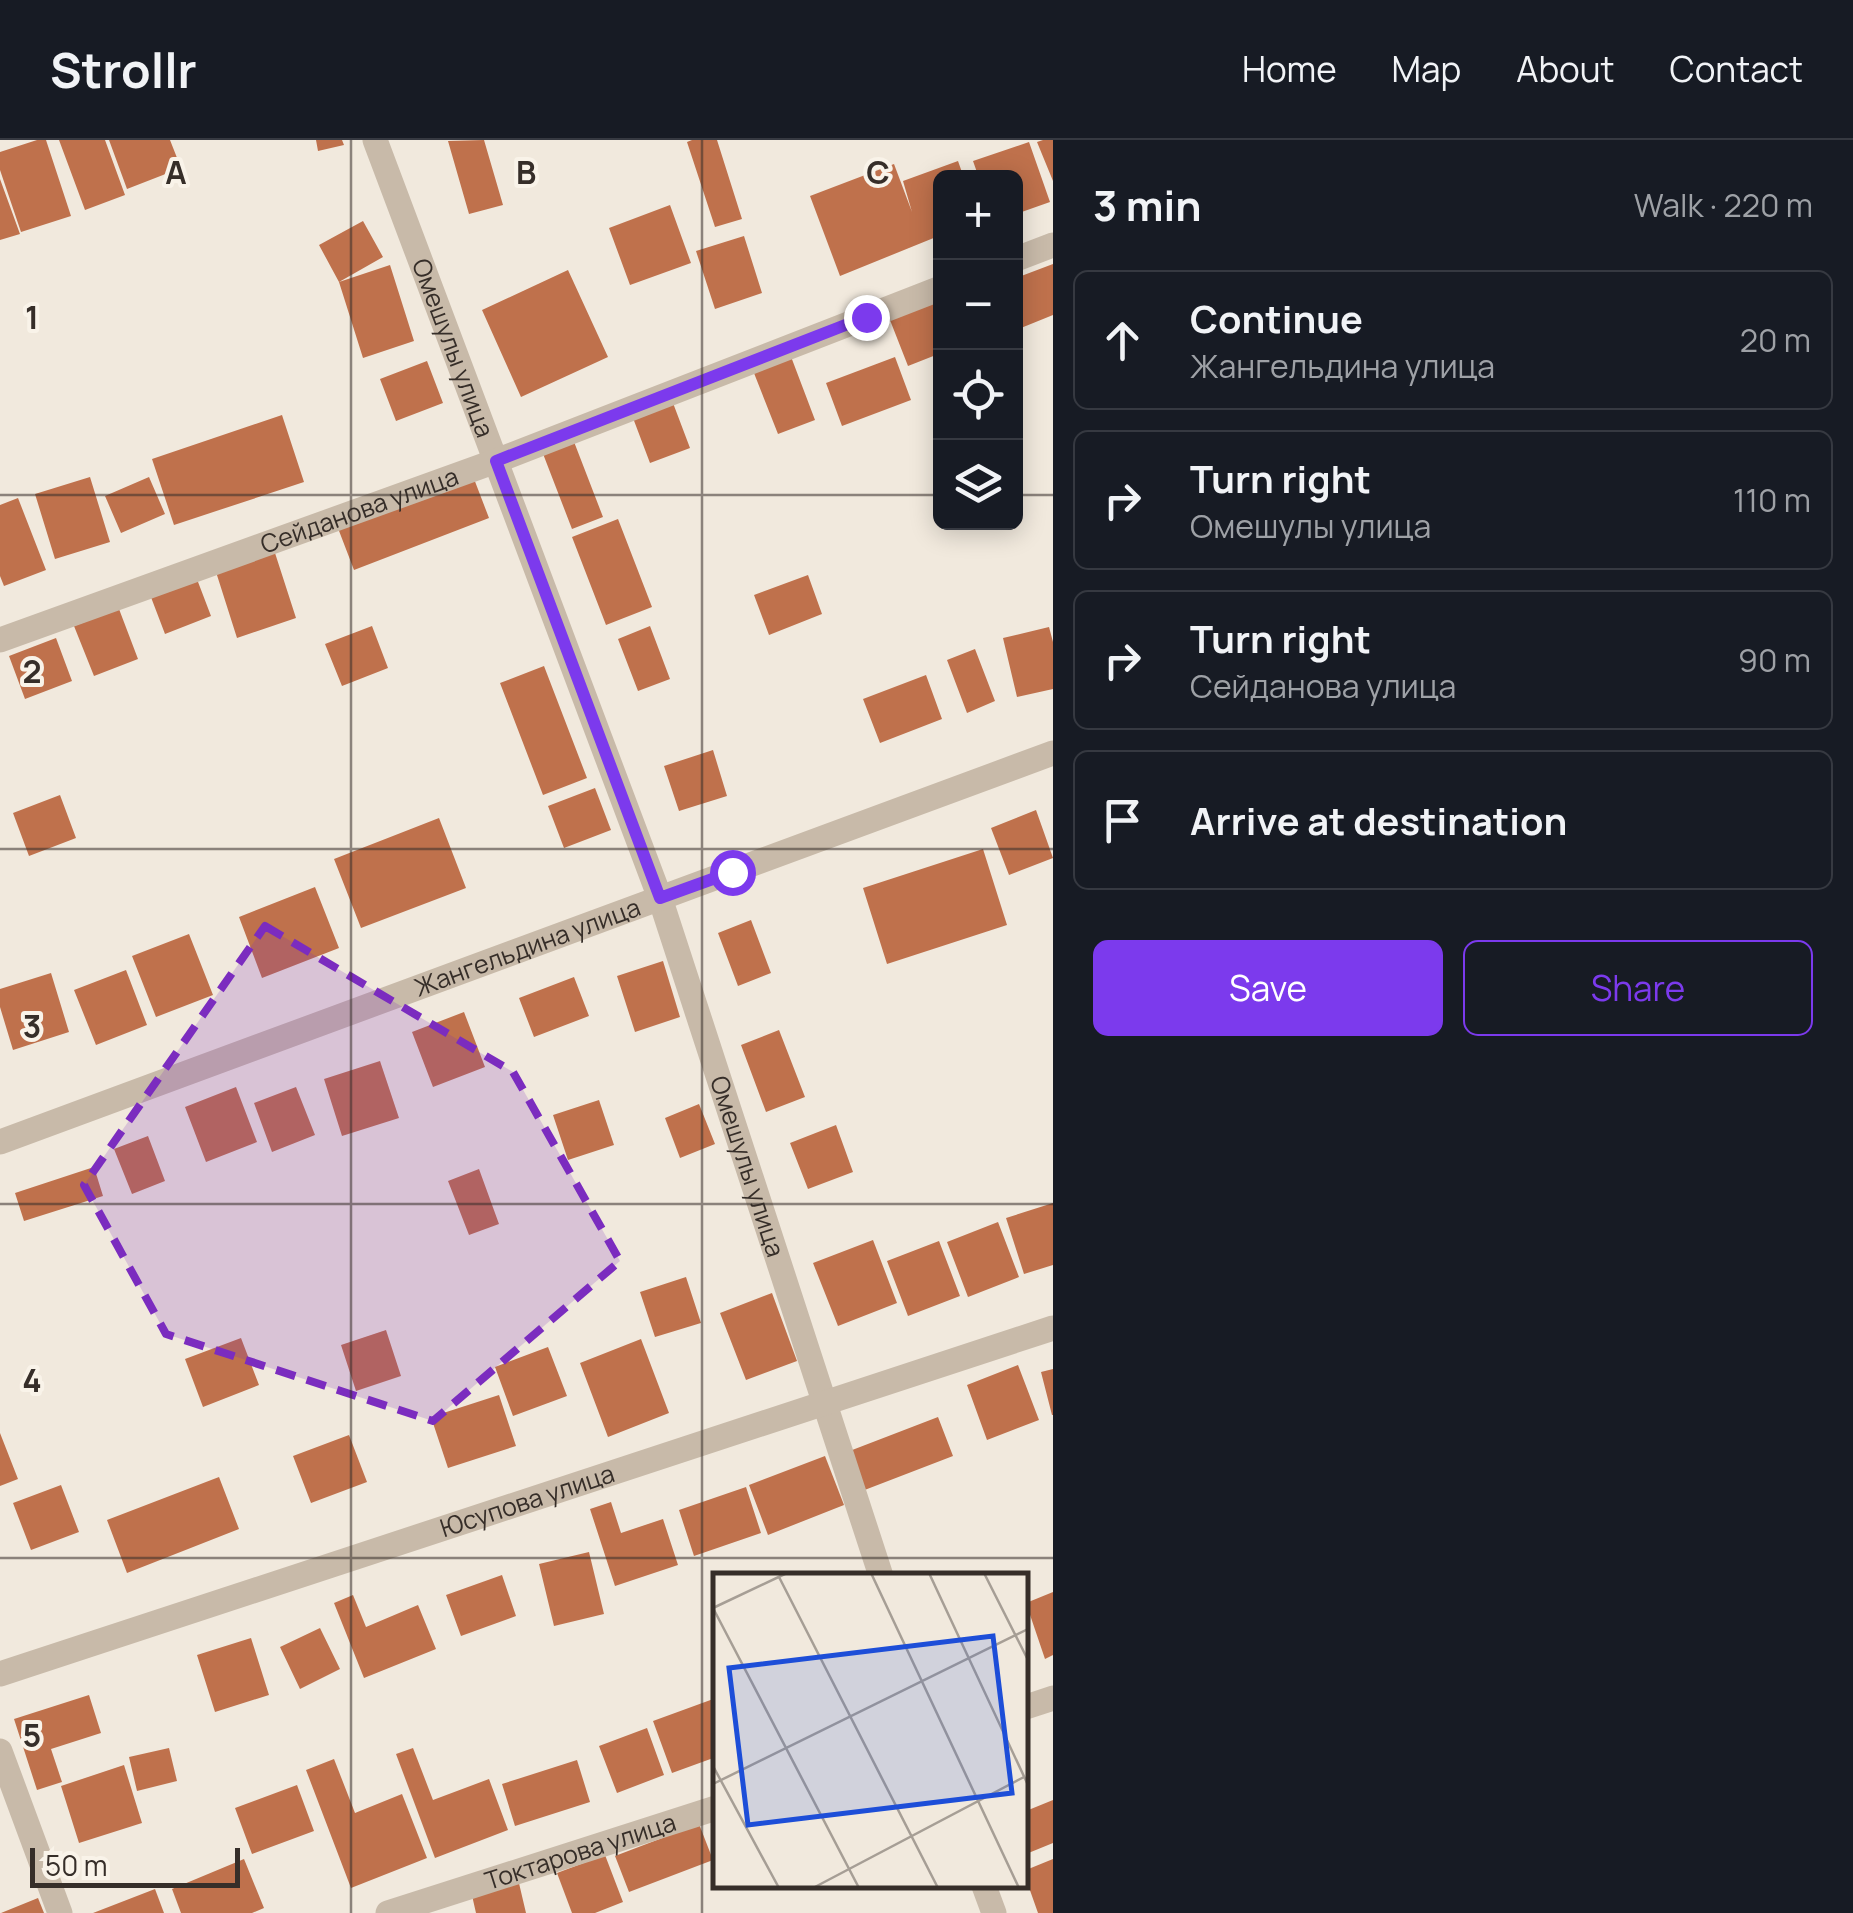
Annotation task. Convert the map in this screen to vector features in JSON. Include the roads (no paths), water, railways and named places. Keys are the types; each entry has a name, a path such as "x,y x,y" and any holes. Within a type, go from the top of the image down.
{"street":[{"name":"Омешулы улица","path":"375,140 660,898 880,1573"},
{"path":"1023,256 1053,244"},
{"name":"Сейданова улица","path":"0,640 496,461 933,291"},
{"name":"Жангельдина улица","path":"0,1142 1053,753"},
{"name":"Юсупова улица","path":"0,1674 1053,1328"},
{"path":"1028,1706 1053,1698"},
{"path":"0,1751 60,1913"},
{"name":"Токтарова улица","path":"388,1913 713,1809"},
{"path":"985,1888 994,1913"}]}
